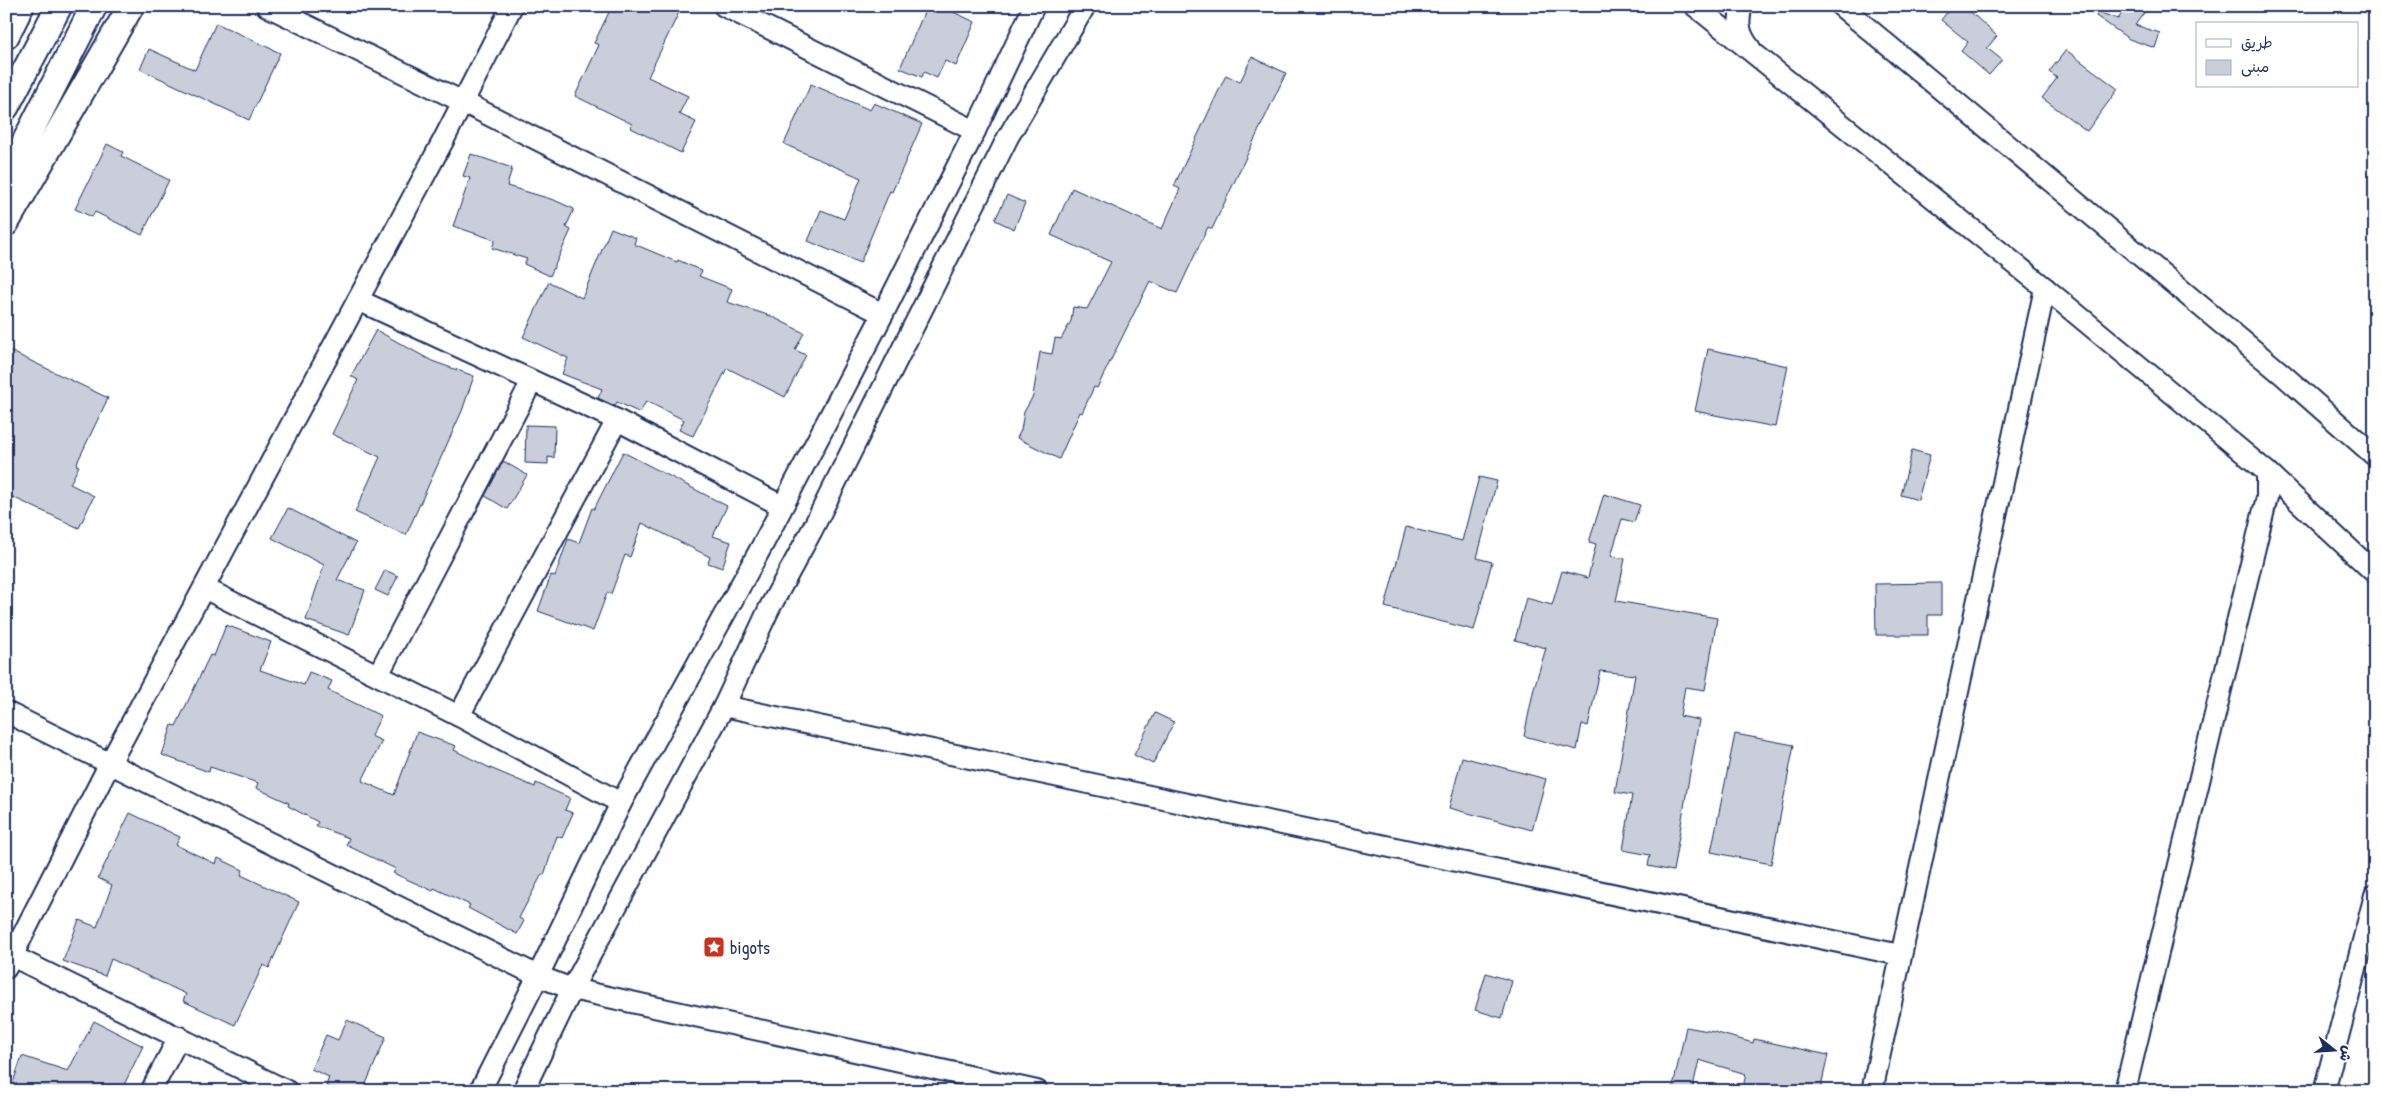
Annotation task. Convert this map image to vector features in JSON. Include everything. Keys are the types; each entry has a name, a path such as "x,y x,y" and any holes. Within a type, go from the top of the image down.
{"main road":[{"path":"6,36 21,6"},
{"path":"6,107 59,6"},
{"path":"6,179 94,6"},
{"path":"6,223 131,6"}],"street":[{"path":"267,6 463,102 883,314"},
{"path":"274,1088 179,1037 9,962 110,763 358,300 512,6"},
{"path":"724,6 974,131"},
{"path":"480,1091 621,804 883,314 1034,6"},
{"path":"523,1091 572,990 724,706 769,609 812,530 1008,137 1085,6"},
{"path":"1695,6 2045,288 2267,472 2375,573"},
{"path":"1742,6 1738,27 1743,39 1754,54"},
{"path":"1841,6 2267,361 2375,456"},
{"path":"1872,1091 2045,288"},
{"path":"358,300 617,420 782,506"},
{"path":"378,675 532,381"},
{"path":"459,716 617,420"},
{"path":"2125,1091 2267,497 2267,472"},
{"path":"204,588 459,716 621,804"},
{"path":"724,706 1900,955"},
{"path":"6,712 538,976 572,990 963,1083 1037,1091"},
{"path":"2324,1091 2375,895"},
{"path":"151,1091 179,1037"}],"building":[{"path":"612,6 682,6 648,77 688,96 679,114 696,122 681,153 631,128 632,124 575,96 599,45 594,43"},
{"path":"927,6 940,6 975,22 956,66 945,61 937,78 924,72 922,77 900,68"},
{"path":"1952,6 1964,6 1997,36 1987,48 2002,60 1989,75 1961,51 1968,42 1941,20"},
{"path":"2127,6 2149,6 2135,25 2160,33 2155,48 2129,39 2096,16 2098,12 2118,19"},
{"path":"216,23 280,53 249,120 140,69 149,49 195,70"},
{"path":"2066,50 2118,89 2087,131 2042,98 2057,78 2049,72"},
{"path":"1252,57 1286,73 1212,229 1208,227 1177,293 1150,281 1097,388 1094,387 1082,413 1080,412 1059,459 1017,438 1021,430 1024,412 1033,396 1040,352 1052,354 1055,338 1061,339 1071,321 1073,307 1087,309 1111,262 1051,235 1072,188 1162,229 1180,189 1174,186 1226,75 1240,82"},
{"path":"811,84 870,110 874,103 922,124 892,192 890,191 860,263 808,241 821,210 844,219 861,178 784,144"},
{"path":"107,144 123,152 121,156 169,180 142,235 95,212 92,217 75,209"},
{"path":"471,154 512,168 507,186 554,200 574,209 566,227 571,230 550,276 524,264 527,259 492,248 495,240 453,226 470,178 463,176"},
{"path":"1007,195 1025,203 1014,229 995,220"},
{"path":"611,228 636,238 634,244 702,271 699,276 732,289 727,302 771,316 804,333 795,350 806,355 785,397 727,368 693,436 679,430 684,420 646,401 640,413 617,402 615,406 598,398 602,389 562,374 568,358 523,337 549,282 582,298"},
{"path":"376,330 432,361 474,376 462,411 406,535 355,512 380,457 332,434 358,380 351,376"},
{"path":"6,349 108,398 76,465 79,466 70,484 94,496 79,528 6,494"},
{"path":"1708,349 1788,366 1775,427 1695,411"},
{"path":"526,425 555,426 554,458 548,457 548,464 525,463"},
{"path":"1912,450 1930,455 1918,500 1901,495"},
{"path":"623,452 727,506 713,536 731,542 722,568 708,563 710,557 642,523 630,557 625,555 611,594 607,593 593,631 538,611 551,575 555,576 568,539 579,543 592,508 594,509"},
{"path":"503,461 527,475 507,509 485,496"},
{"path":"1479,477 1497,481 1477,558 1492,562 1474,630 1385,607 1406,527 1462,541"},
{"path":"1604,494 1640,505 1634,522 1622,519 1611,556 1625,559 1616,601 1717,618 1705,690 1685,687 1680,716 1699,720 1673,871 1648,866 1650,855 1623,850 1632,795 1615,792 1635,675 1600,671 1588,726 1582,724 1577,750 1524,736 1534,688 1546,648 1515,640 1526,598 1552,605 1562,571 1588,578 1596,544 1589,542"},
{"path":"288,508 356,543 337,580 365,590 349,635 306,620 324,565 272,538"},
{"path":"385,570 398,576 388,596 375,590"},
{"path":"1941,583 1941,615 1928,615 1928,635 1876,635 1875,584"},
{"path":"226,625 271,642 260,670 304,685 309,672 332,681 328,690 381,716 371,736 382,741 362,781 394,795 417,732 456,746 454,750 490,768 535,787 536,783 570,798 565,810 573,813 562,838 557,836 544,875 542,874 519,918 524,921 517,934 468,908 470,905 434,888 433,891 393,873 396,869 346,845 349,838 316,826 318,822 288,806 289,803 256,788 258,783 210,767 209,772 162,755 172,725 176,726 210,655 214,656"},
{"path":"1155,713 1174,722 1153,764 1134,755"},
{"path":"1735,734 1794,745 1771,864 1711,852"},
{"path":"1462,757 1546,779 1532,830 1449,808"},
{"path":"130,813 180,837 176,845 216,864 218,858 243,870 241,875 299,902 269,968 263,965 235,1025 183,1001 186,994 111,959 105,976 63,961 79,920 97,927 112,885 98,878"},
{"path":"1486,973 1512,981 1502,1018 1475,1010"},
{"path":"347,1020 386,1037 363,1091 337,1091 326,1086 329,1077 311,1069 326,1035 338,1040"},
{"path":"94,1021 143,1046 121,1091 10,1091 22,1056 68,1071"},
{"path":"1686,1027 1714,1032 1753,1043 1754,1039 1828,1055 1820,1091 1742,1091 1746,1074 1699,1060 1692,1091 1672,1091"}],"place":[{"name":"bigots","path":"714,947"}]}
